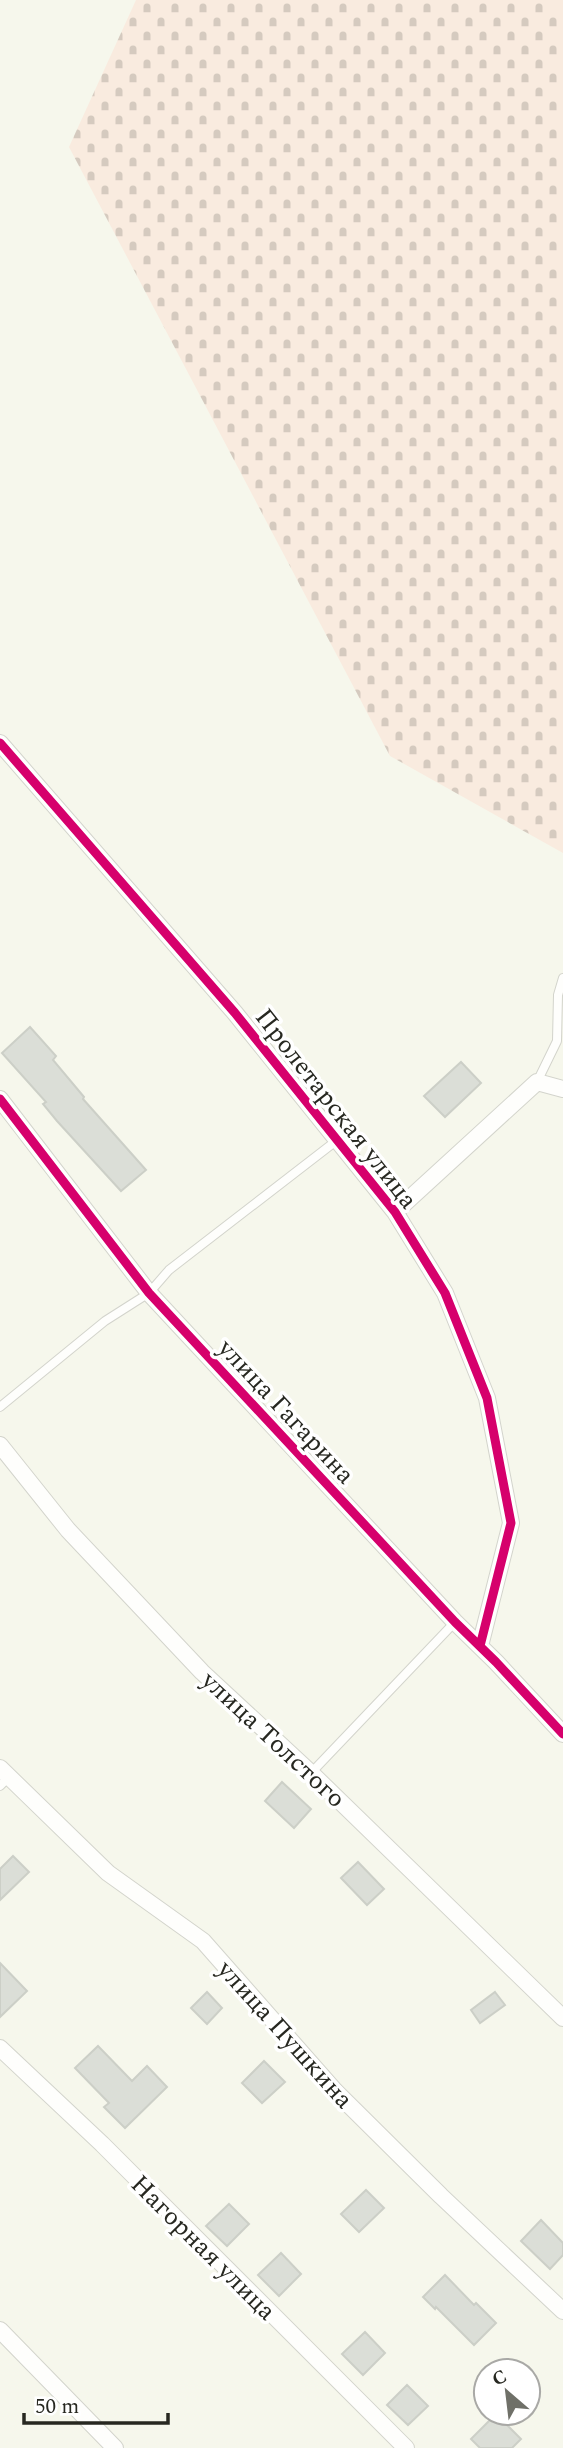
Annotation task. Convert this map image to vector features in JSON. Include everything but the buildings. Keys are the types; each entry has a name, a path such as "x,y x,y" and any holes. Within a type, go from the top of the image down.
{"street":[{"name":"Пролетарская улица","path":"0,743 235,1013 394,1212 445,1293 487,1398 511,1523 480,1646"},
{"path":"394,1212 537,1082 563,1089"},
{"name":"улица Гагарина","path":"0,1099 149,1293 563,1734"},
{"name":"улица Толстого","path":"0,1446 68,1530 202,1672 311,1773 563,2018"},
{"name":"улица Пушкина","path":"3,1777 107,1873 203,1941 335,2091 563,2311"},
{"name":"Нагорная улица","path":"0,2048 102,2144 407,2448"},
{"path":"0,2330 115,2448"}],"lane":[{"path":"537,1082 557,1041 558,995 563,978"},
{"path":"0,1407 104,1321 149,1293 169,1270 336,1141"},
{"path":"311,1773 456,1622"}],"green space":[{"path":"136,0 563,0 563,853 390,756 69,147"}],"cycle path":[{"path":"0,743 235,1013 395,1212 445,1293 487,1398 511,1523 480,1646"},
{"path":"0,1099 149,1293 563,1734"}]}
